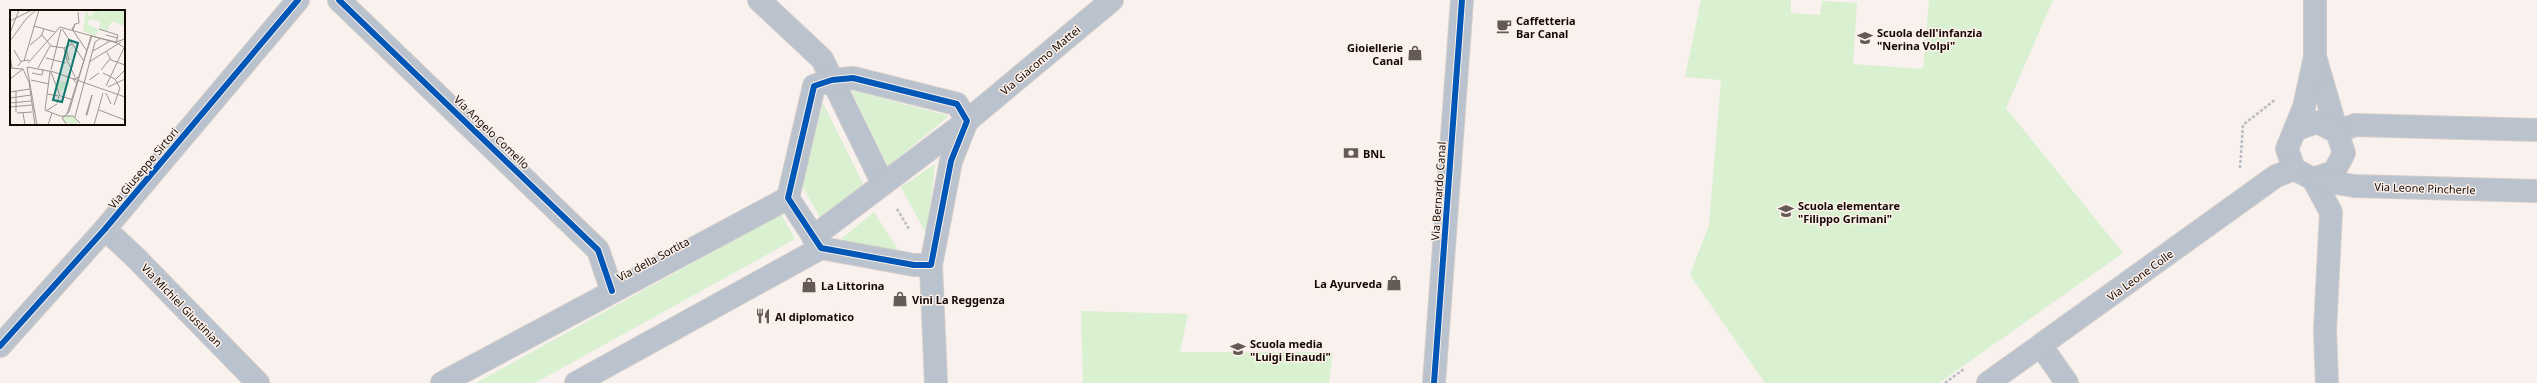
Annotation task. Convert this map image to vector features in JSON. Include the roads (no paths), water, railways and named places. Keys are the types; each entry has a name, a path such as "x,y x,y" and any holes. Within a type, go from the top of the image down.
{"street":[{"name":"Via Giuseppe Sirtori","path":"0,346 105,229 298,0"},
{"name":"Via Angelo Comello","path":"339,0 598,250 612,292"},
{"path":"759,0 822,59 883,184"},
{"name":"Via Giacomo Mattei","path":"817,243 883,184 967,121 1112,0"},
{"name":"Via Bernardo Canal","path":"1434,383 1462,0"},
{"path":"2315,0 2315,57 2297,129 2287,149 2294,169 2313,179 2331,212 2325,330 2327,383"},
{"path":"2313,179 2334,172 2344,153 2336,132 2315,57"},
{"path":"817,243 788,198 814,86 832,80 853,78 957,104 967,121 951,161 931,265 936,383"},
{"path":"2297,129 2317,122 2336,132 2355,126 2537,130"},
{"name":"Via Leone Colle","path":"1988,383 2042,346 2276,176 2294,169"},
{"name":"Via Leone Pincherle","path":"2313,179 2354,186 2537,191"},
{"name":"Via della Sortita","path":"442,383 788,198"},
{"name":"Via Michiel Giustinian","path":"105,229 136,258 258,383"},
{"path":"576,383 817,243 914,264 931,265"},
{"path":"2042,346 2067,383"}],"place":[{"name":"Caffetteria Bar Canal","path":"1504,26"},
{"name":"Scuola dell'infanzia \"Nerina Volpi\"","path":"1865,38"},
{"name":"Gioiellerie Canal","path":"1415,53"},
{"name":"BNL","path":"1351,153"},
{"name":"Scuola elementare \"Filippo Grimani\"","path":"1786,211"},
{"name":"La Ayurveda","path":"1394,283"},
{"name":"La Littorina","path":"809,285"},
{"name":"Vini La Reggenza","path":"900,299"},
{"name":"Al diplomatico","path":"763,316"},
{"name":"Scuola media \"Luigi Einaudi\"","path":"1238,349"}]}
